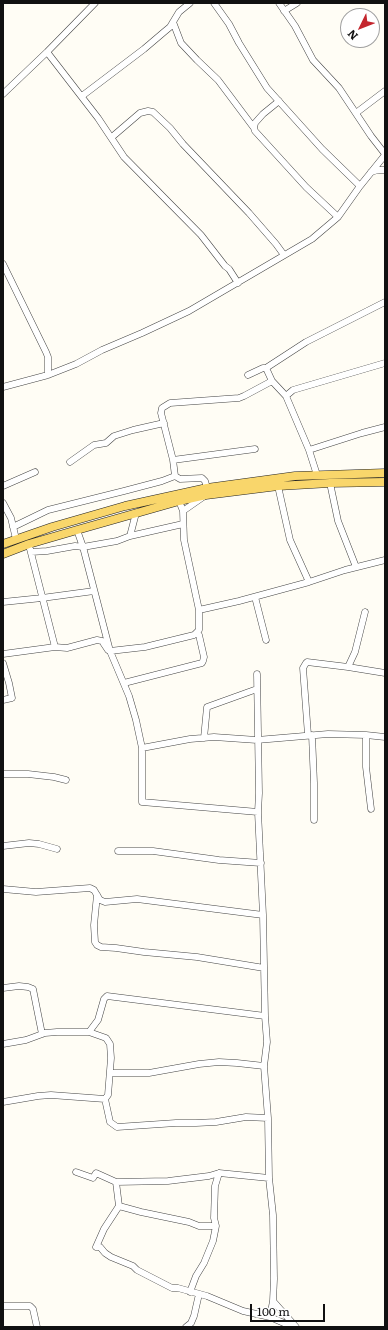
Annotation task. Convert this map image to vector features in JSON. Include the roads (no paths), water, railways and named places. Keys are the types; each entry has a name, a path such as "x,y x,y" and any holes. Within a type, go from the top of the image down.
{"main road":[{"path":"3,544 125,506 294,476 385,473"},
{"path":"3,554 30,548 77,530 179,501 207,491 330,483 385,482"}],"street":[{"path":"3,94 95,3"},
{"path":"82,96 164,32 179,12 190,3"},
{"path":"214,3 230,24 238,42 267,88 322,150 360,186"},
{"path":"3,387 48,375 76,364 102,350 190,311 312,239 338,217 385,155 332,79 313,60 295,26 279,3"},
{"path":"284,11 297,3"},
{"path":"173,22 181,43 218,80 254,128 255,132 275,155 338,217"},
{"path":"47,52 82,96 112,137 124,157 202,235 238,283"},
{"path":"356,113 385,91"},
{"path":"254,128 255,123 263,114 279,101"},
{"path":"112,137 140,113 148,111 154,112 249,213 276,244 284,256"},
{"path":"371,172 385,170"},
{"path":"3,264 46,352 48,358 48,375"},
{"path":"248,376 263,368 266,368 306,342 385,302"},
{"path":"286,396 293,390 385,363"},
{"path":"266,368 272,381 286,396 309,450 317,475"},
{"path":"175,476 173,460 161,413 162,408 170,403 239,398 272,381"},
{"path":"70,462 94,445 106,443 114,436 164,423"},
{"path":"309,450 362,432 385,426"},
{"path":"173,460 255,449"},
{"path":"3,486 35,472"},
{"path":"175,476 180,479 202,478 205,481 207,491 183,511"},
{"path":"14,527 48,510 162,481 175,476"},
{"path":"330,483 338,521 356,567"},
{"path":"278,486 290,540 309,582"},
{"path":"179,501 183,511 184,540 189,570 199,610 200,626 197,634"},
{"path":"3,503 11,518 16,539"},
{"path":"130,536 136,513"},
{"path":"55,647 30,548 47,551 75,546 83,547 116,541 130,536 183,524"},
{"path":"77,530 83,547 110,651 129,696 136,720 142,748 142,802 258,812"},
{"path":"199,610 255,597 356,567 385,560"},
{"path":"3,602 94,590"},
{"path":"255,597 266,640"},
{"path":"348,667 355,652 365,612"},
{"path":"110,651 145,646 197,634"},
{"path":"124,683 202,663 204,661 204,657 199,635 197,634"},
{"path":"3,654 55,647 67,648 100,640 110,651"},
{"path":"314,820 314,783 304,666 307,662 385,673"},
{"path":"3,663 12,698 3,700"},
{"path":"257,674 258,812 267,1042 264,1066 268,1118 269,1178 273,1214 273,1301 270,1317"},
{"path":"204,738 207,707 257,689"},
{"path":"142,748 214,737 257,740 310,735 366,735 385,737"},
{"path":"366,735 366,767 371,809"},
{"path":"3,774 28,774 66,780"},
{"path":"3,846 39,844 57,849"},
{"path":"118,851 153,851 219,860 261,863"},
{"path":"3,889 36,892 90,888 94,890 100,900 105,902 137,899 263,915"},
{"path":"97,895 94,925 95,942 101,948 116,948 144,952 197,956 264,968"},
{"path":"3,988 19,986 33,989 42,1034"},
{"path":"89,1032 98,1020 104,999 108,996 265,1016"},
{"path":"3,1044 56,1032 89,1032 102,1036 109,1041 110,1073 108,1094 106,1099 110,1122 117,1128 176,1123 196,1124 246,1117 268,1118"},
{"path":"110,1073 149,1073 219,1062 264,1066"},
{"path":"3,1102 51,1095 106,1099"},
{"path":"76,1172 93,1178 96,1173 116,1182 168,1181 209,1176 219,1173 269,1178"},
{"path":"190,1292 213,1241 216,1226 214,1218 216,1186 219,1173"},
{"path":"116,1182 119,1206 104,1229 96,1247 100,1247 110,1257 133,1266 137,1270 168,1286 207,1296 243,1311 270,1317 295,1327"},
{"path":"119,1206 189,1222 199,1226 216,1226"},
{"path":"186,1327 191,1323 194,1316 199,1294"},
{"path":"273,1301 295,1327"},
{"path":"3,1306 30,1306 33,1309 38,1327"}]}
